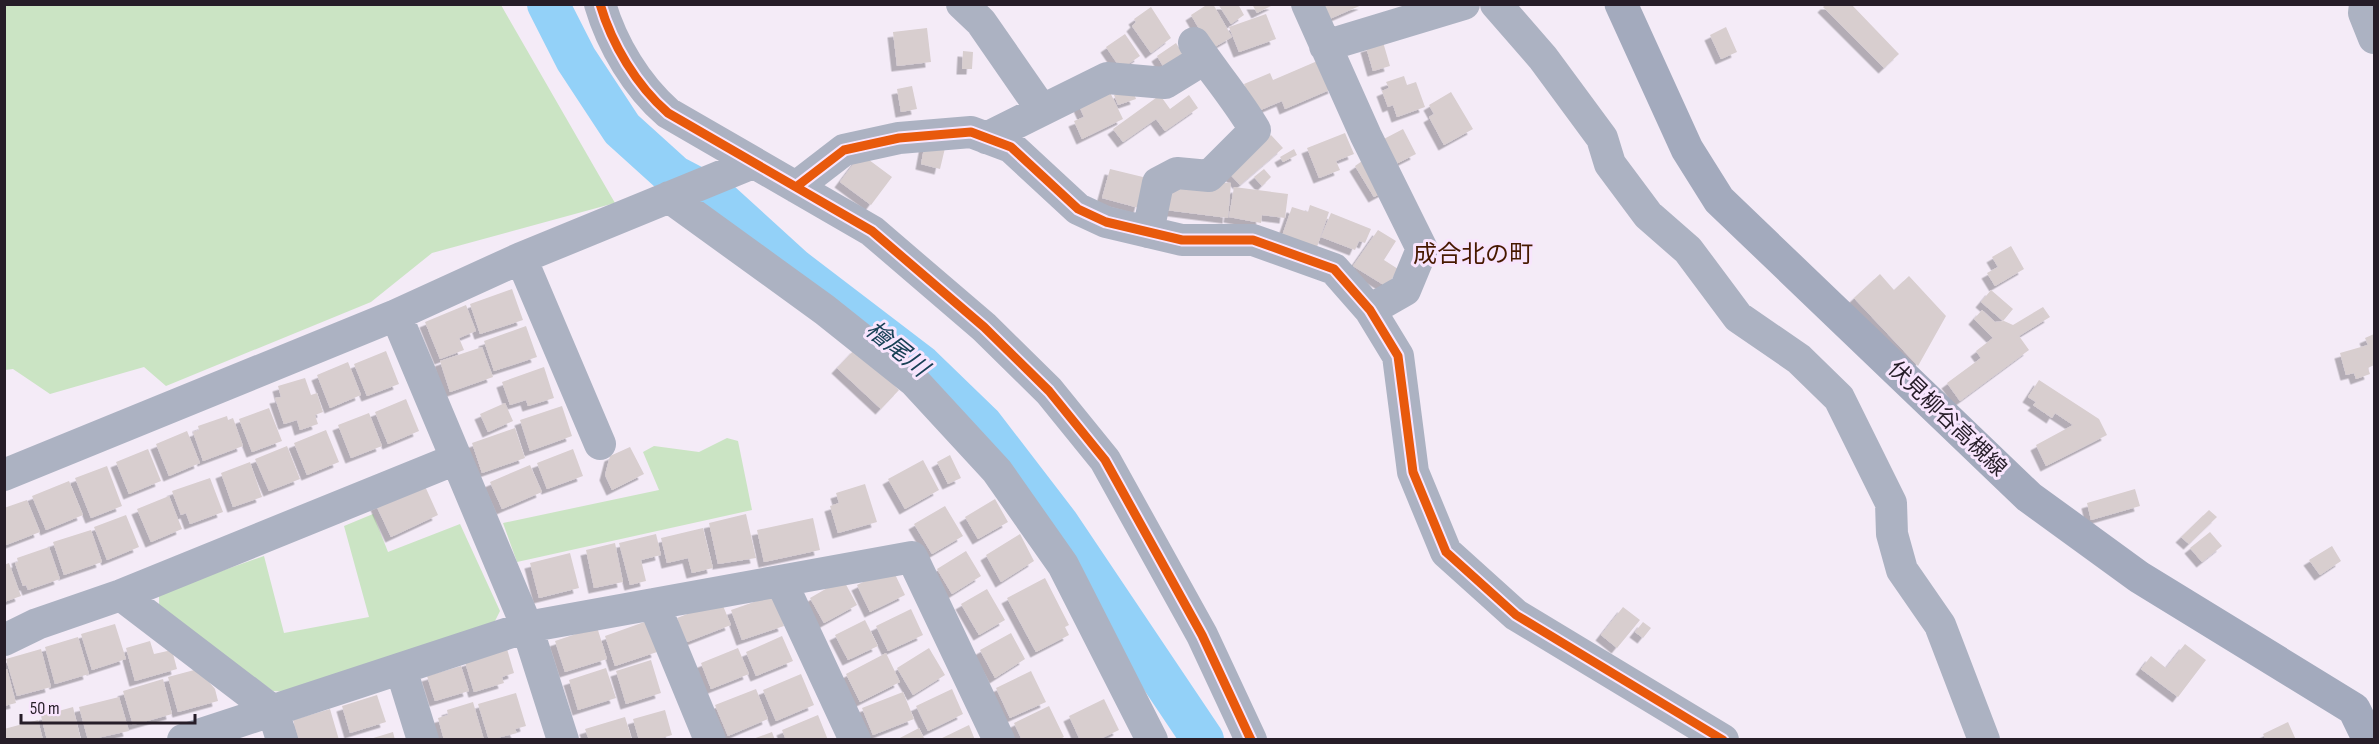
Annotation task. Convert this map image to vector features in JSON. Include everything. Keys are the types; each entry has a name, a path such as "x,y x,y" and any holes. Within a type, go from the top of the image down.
{"main road":[{"name":"伏見柳谷高槻線","path":"1621,4 1687,149 1719,200 2029,497 2139,577 2354,709 2369,740"}],"street":[{"path":"600,4 628,66 654,101 668,113 872,231 984,327 1049,392 1105,460 1191,614 1251,740"},
{"path":"962,4 981,22 1042,110"},
{"path":"1307,4 1366,136 1422,249 1405,291 1370,310"},
{"path":"1325,46 1464,4"},
{"path":"1496,4 1543,58 1602,138 1610,164 1648,215 1688,250 1738,317 1799,359 1839,398 1891,503 1892,534 1902,570 1940,625 1984,740"},
{"path":"2365,4 2364,13 2374,38"},
{"path":"986,138 1107,78 1165,83 1199,51 1224,88 1238,101 1255,130 1209,176 1177,173 1158,183 1148,232"},
{"path":"796,187 844,150 898,138 971,132 1011,147 1078,208 1106,222 1182,240 1253,240 1334,269 1370,310 1398,356 1413,471 1446,552 1516,615 1723,740"},
{"path":"4,476 396,315 522,258 753,162"},
{"path":"669,196 825,310 914,381 997,471 1063,565 1152,740"},
{"path":"522,258 600,444"},
{"path":"396,315 527,627 563,740"},
{"path":"4,640 38,624 121,595 456,459"},
{"path":"183,740 278,725 401,669 527,627 912,557 999,740"},
{"path":"781,581 855,740"},
{"path":"121,595 278,725"},
{"path":"654,604 710,740"},
{"path":"401,669 423,740"}],"green space":[{"path":"4,5 501,5 615,203 432,253 371,302 166,386 144,367 50,394 13,369 5,370"},
{"path":"727,438 738,441 752,510 517,562 503,523 659,490 643,452 654,446 699,452"},
{"path":"373,514 388,552 460,524 500,611 494,623 286,692 273,691 159,609 159,593 264,556 284,633 369,617 344,526"}],"building":[{"path":"1208,4 1213,4 1232,37 1211,49 1191,15"},
{"path":"1218,4 1238,4 1244,15 1231,24"},
{"path":"1252,4 1275,4 1257,13"},
{"path":"1318,4 1364,4 1325,21"},
{"path":"1826,4 1851,4 1899,54 1884,68 1823,7"},
{"path":"1151,7 1171,38 1151,53 1132,26 1136,22 1134,19"},
{"path":"1266,14 1276,39 1239,52 1229,27"},
{"path":"1726,27 1737,52 1721,59 1710,35"},
{"path":"927,28 931,62 897,66 893,32"},
{"path":"1125,34 1140,56 1121,69 1106,47"},
{"path":"1383,42 1390,66 1373,71 1366,47"},
{"path":"1176,43 1186,59 1166,71 1157,56"},
{"path":"963,51 973,52 972,69 962,69"},
{"path":"1322,59 1334,88 1285,109 1282,101 1256,112 1244,84 1270,73 1273,80"},
{"path":"1404,76 1407,85 1416,82 1425,107 1397,117 1393,105 1388,107 1382,91 1389,88 1386,82"},
{"path":"1106,84 1123,119 1082,139 1074,121 1084,117 1076,99"},
{"path":"912,86 917,109 901,112 897,89"},
{"path":"1132,88 1136,99 1118,105 1114,95"},
{"path":"1451,92 1473,129 1444,145 1429,117 1434,114 1429,105"},
{"path":"1160,95 1170,109 1189,95 1198,108 1165,131 1156,119 1123,142 1113,129"},
{"path":"1403,129 1416,154 1392,166 1380,141"},
{"path":"1345,133 1354,154 1336,161 1340,170 1319,178 1307,148"},
{"path":"1271,135 1283,148 1240,185 1228,172"},
{"path":"925,143 945,148 940,169 921,164"},
{"path":"1294,149 1297,155 1283,162 1280,157"},
{"path":"861,154 892,177 871,205 840,182"},
{"path":"1365,159 1385,191 1374,197 1355,166"},
{"path":"1110,169 1147,178 1139,208 1102,198"},
{"path":"1264,169 1271,177 1262,186 1254,177"},
{"path":"1170,180 1231,183 1228,218 1166,210"},
{"path":"1234,187 1288,194 1285,218 1262,215 1261,223 1229,217"},
{"path":"1310,205 1329,212 1317,247 1282,236 1292,207 1308,212"},
{"path":"1331,213 1371,229 1365,243 1359,241 1355,250 1321,237"},
{"path":"1378,230 1396,241 1384,260 1398,269 1387,287 1353,266"},
{"path":"2011,246 2024,269 1995,286 1987,273 1998,267 1992,257"},
{"path":"1880,274 1894,290 1909,276 1946,316 1918,366 1854,298"},
{"path":"512,289 523,320 480,334 470,304"},
{"path":"1991,290 2013,309 2003,321 1981,302"},
{"path":"466,305 476,331 459,338 464,350 440,359 425,322"},
{"path":"2043,307 2050,317 2019,336 2029,350 1960,401 1947,383 1981,358 1976,351 1993,338 1974,319 1982,310 1995,322 2004,321 2013,325"},
{"path":"526,326 537,357 494,371 484,341"},
{"path":"2374,334 2374,365 2368,368 2370,374 2356,379 2354,373 2346,375 2340,353 2368,345 2365,338"},
{"path":"482,347 493,377 450,392 440,361"},
{"path":"856,348 899,390 881,409 837,368"},
{"path":"386,351 399,384 367,396 354,364"},
{"path":"348,362 361,395 330,408 317,375"},
{"path":"544,367 554,398 528,406 526,400 510,405 502,382"},
{"path":"305,378 311,395 317,393 323,412 315,415 318,424 300,430 297,420 284,424 275,398 281,397 278,386"},
{"path":"2039,380 2099,419 2107,435 2046,466 2036,445 2073,425 2055,413 2052,418 2033,405 2036,402 2028,397"},
{"path":"406,399 419,431 388,444 375,412"},
{"path":"505,403 513,421 488,432 480,414"},
{"path":"562,406 572,436 530,451 520,420"},
{"path":"269,408 282,441 252,452 239,419"},
{"path":"369,413 382,446 351,458 338,425"},
{"path":"227,416 228,420 233,418 243,446 203,461 193,432 199,430 198,426"},
{"path":"515,428 525,458 482,473 472,443"},
{"path":"326,430 339,462 307,475 294,443"},
{"path":"187,431 200,463 169,476 156,444"},
{"path":"287,446 300,479 269,491 255,459"},
{"path":"630,447 644,474 612,490 605,475 610,456"},
{"path":"148,449 161,481 129,494 116,462"},
{"path":"573,449 583,476 547,489 537,463"},
{"path":"950,455 961,478 948,484 937,462"},
{"path":"923,460 939,490 905,509 888,479"},
{"path":"250,462 262,497 233,507 221,473"},
{"path":"530,465 542,492 502,509 490,482"},
{"path":"107,466 122,506 91,518 75,478"},
{"path":"210,478 223,512 190,524 186,513 181,515 172,491"},
{"path":"69,481 83,515 46,530 32,496"},
{"path":"424,484 438,515 391,537 376,505"},
{"path":"865,484 877,522 838,533 830,506 839,503 836,493"},
{"path":"2135,489 2140,506 2091,520 2087,503"},
{"path":"169,496 182,529 151,542 137,509"},
{"path":"995,499 1008,522 978,539 965,517"},
{"path":"27,500 40,532 6,545 4,508"},
{"path":"945,506 963,536 932,554 914,524"},
{"path":"2209,510 2217,517 2189,544 2181,537"},
{"path":"746,514 756,558 718,564 709,523"},
{"path":"126,515 139,547 107,560 94,527"},
{"path":"813,518 820,550 764,562 757,530"},
{"path":"703,528 713,568 692,573 688,558 667,563 661,538"},
{"path":"91,530 102,562 64,575 53,542"},
{"path":"2210,532 2222,546 2202,562 2190,548"},
{"path":"656,534 661,555 641,560 646,581 630,585 619,543"},
{"path":"1020,534 1034,561 1001,582 986,555"},
{"path":"615,543 623,582 594,588 586,550"},
{"path":"2332,546 2341,561 2320,575 2309,560"},
{"path":"49,547 60,579 28,590 26,585 23,586 15,563 18,562 17,558"},
{"path":"966,551 981,576 952,594 937,569"},
{"path":"570,553 579,588 539,598 530,563"},
{"path":"9,563 21,596 4,602 4,565"},
{"path":"892,568 905,595 870,612 857,585"},
{"path":"1045,578 1069,625 1065,627 1069,635 1036,652 1007,598"},
{"path":"843,579 857,605 824,623 810,598"},
{"path":"987,589 1005,620 979,635 961,604"},
{"path":"774,595 784,626 742,640 731,610"},
{"path":"721,601 731,625 687,642 677,618"},
{"path":"1623,607 1640,620 1617,648 1601,635"},
{"path":"911,609 923,635 888,651 876,626"},
{"path":"865,620 878,646 848,660 835,635"},
{"path":"647,621 657,652 615,666 605,636"},
{"path":"1643,622 1651,628 1643,638 1635,632"},
{"path":"115,624 126,659 92,670 81,634"},
{"path":"597,627 607,659 565,672 555,641"},
{"path":"1011,633 1025,659 995,678 980,650"},
{"path":"782,636 793,661 756,676 746,652"},
{"path":"78,637 89,674 55,684 45,647"},
{"path":"150,641 154,654 172,650 177,669 135,681 126,648"},
{"path":"2185,644 2206,660 2178,697 2141,669 2151,656 2166,668"},
{"path":"738,648 749,674 711,689 701,663"},
{"path":"929,648 945,675 913,695 897,668"},
{"path":"41,649 51,687 17,696 6,659"},
{"path":"507,649 514,673 502,677 504,683 474,692 465,662"},
{"path":"886,653 900,682 860,702 846,674"},
{"path":"651,660 661,693 626,704 616,671"},
{"path":"461,666 469,691 435,701 427,676"},
{"path":"606,668 616,698 578,710 569,680"},
{"path":"4,669 7,669 16,703 4,706"},
{"path":"198,669 215,689 218,701 178,712 168,677"},
{"path":"1031,671 1046,702 1010,718 996,688"},
{"path":"801,674 814,705 776,721 763,690"},
{"path":"163,679 172,714 133,725 123,691"},
{"path":"756,689 768,719 728,736 715,705"},
{"path":"952,689 963,714 928,731 916,706"},
{"path":"903,692 914,719 873,735 862,708"},
{"path":"516,693 526,726 515,729 517,733 489,740 478,704"},
{"path":"377,695 386,722 350,733 342,706"},
{"path":"119,697 129,731 88,740 79,707"},
{"path":"1104,699 1119,730 1098,740 1080,740 1069,716"},
{"path":"473,702 484,740 444,740 438,718 448,715 447,710"},
{"path":"1049,706 1064,737 1058,740 1022,740 1014,723"},
{"path":"73,707 81,740 47,740 41,716"},
{"path":"330,709 339,740 299,740 293,720"},
{"path":"665,710 672,735 655,740 639,740 633,719"},
{"path":"818,715 828,740 786,740 782,730"},
{"path":"625,717 632,740 589,740 585,729"},
{"path":"38,720 43,740 4,740 4,729"},
{"path":"2288,722 2296,740 2266,740 2263,734"},
{"path":"969,725 975,740 938,740"},
{"path":"919,728 925,740 896,740"},
{"path":"393,732 395,740 370,740 370,739"},
{"path":"772,732 775,740 753,740 753,739"}],"waterway":[{"name":"檜尾川","path":"548,4 576,59 622,129 674,176 716,198 794,269 921,366 982,425 1058,524 1203,740"}],"cycle path":[{"path":"600,4 611,35 627,64 646,90 668,113 872,231 984,327 1049,391 1105,460 1202,635 1251,740"},
{"path":"796,187 844,150 899,138 971,132 1011,147 1078,209 1106,222 1182,240 1253,240 1334,269 1370,310 1398,356 1413,472 1446,552 1516,615 1723,740"}],"district":[{"name":"成合北の町","path":"1473,254"}]}
